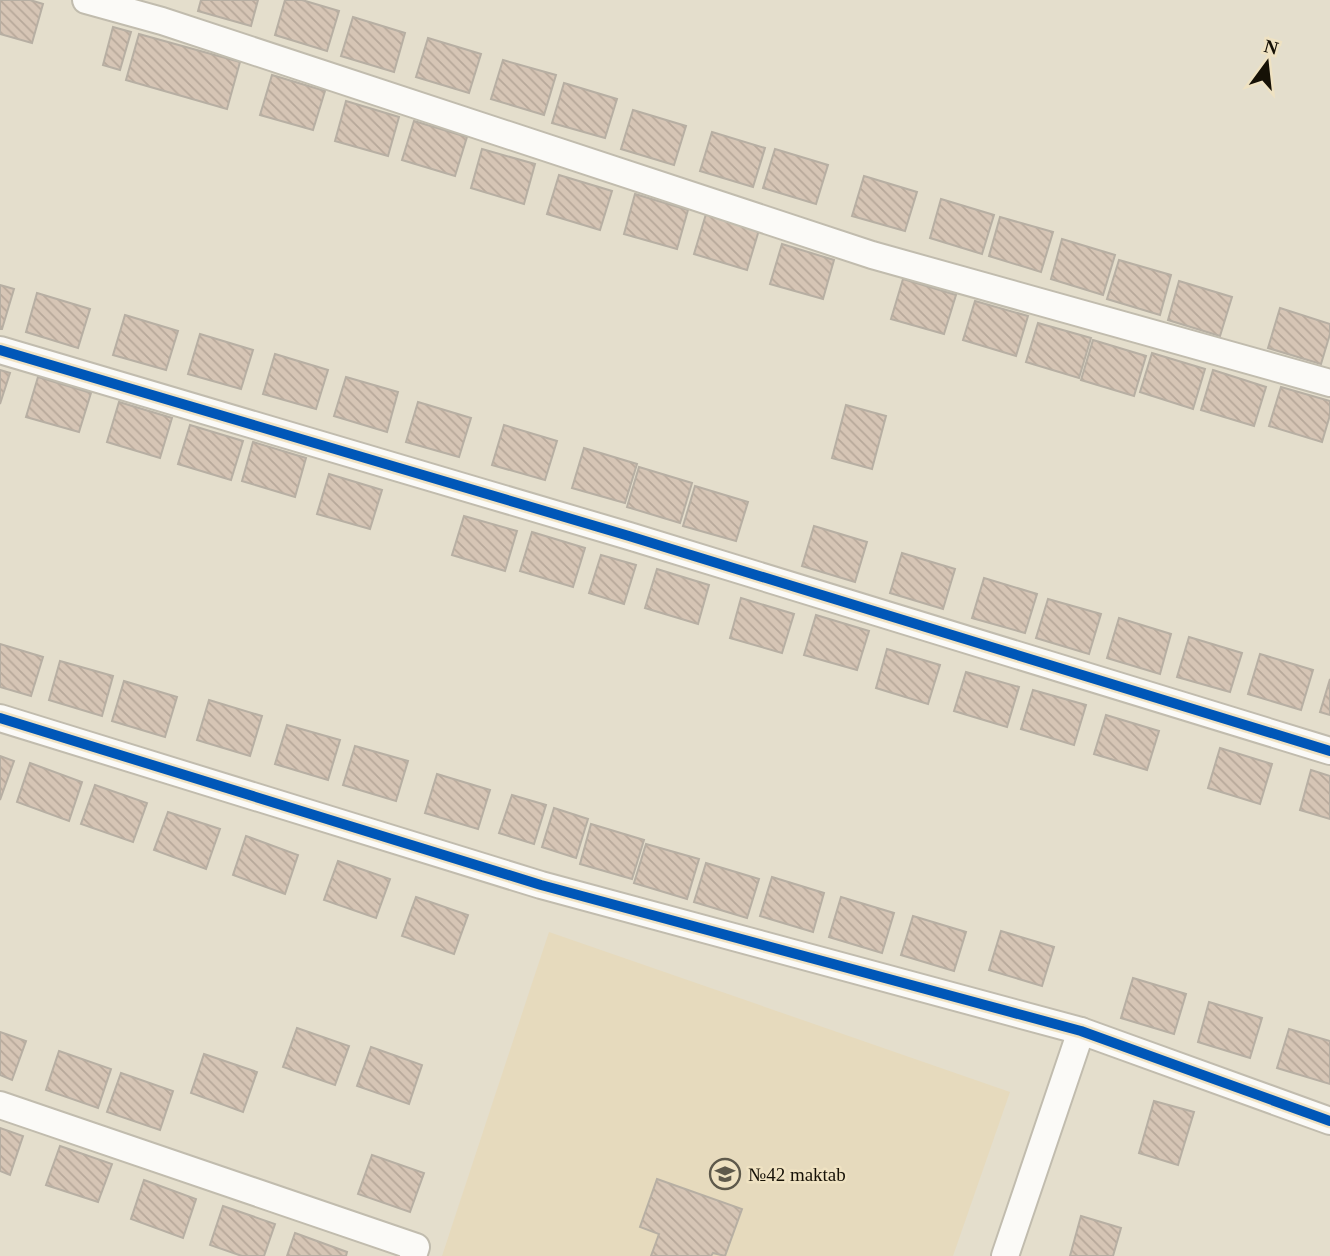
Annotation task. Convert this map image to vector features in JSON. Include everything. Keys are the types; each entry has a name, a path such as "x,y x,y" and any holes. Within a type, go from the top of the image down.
{"street":[{"path":"86,0 162,21 872,255 1330,383"},
{"path":"0,350 616,532 1330,751"},
{"path":"0,718 541,885 1081,1031 1330,1121"},
{"path":"1004,1256 1081,1031"},
{"path":"0,1105 416,1247 413,1256"}],"shaded area":[{"name":"№42 maktab","path":"549,932 1010,1092 953,1256 442,1256"}],"building":[{"path":"0,0 30,0 43,4 32,43 0,34"},
{"path":"201,0 258,0 251,26 198,11"},
{"path":"285,0 302,0 339,11 327,51 275,35"},
{"path":"353,17 405,33 394,72 341,56"},
{"path":"113,27 131,32 120,70 103,65"},
{"path":"139,34 240,62 227,109 126,80"},
{"path":"428,38 481,54 469,93 416,77"},
{"path":"503,60 556,75 544,115 491,99"},
{"path":"272,75 325,91 313,130 260,115"},
{"path":"564,83 617,99 605,138 552,123"},
{"path":"346,101 399,117 388,156 335,141"},
{"path":"633,110 686,126 674,165 621,149"},
{"path":"414,121 467,137 455,176 402,160"},
{"path":"712,132 765,148 753,187 700,171"},
{"path":"482,149 535,164 524,204 471,188"},
{"path":"775,149 828,165 816,204 763,188"},
{"path":"559,175 612,191 600,230 547,214"},
{"path":"864,176 917,192 905,231 852,216"},
{"path":"635,194 688,210 677,249 624,234"},
{"path":"941,199 994,215 982,254 930,238"},
{"path":"706,214 759,230 747,270 694,254"},
{"path":"1000,217 1053,232 1041,272 989,256"},
{"path":"1062,239 1115,255 1103,295 1051,279"},
{"path":"782,244 834,260 823,299 770,284"},
{"path":"1119,260 1171,275 1160,315 1107,299"},
{"path":"903,279 956,295 944,334 891,319"},
{"path":"1179,281 1232,297 1220,336 1168,320"},
{"path":"0,285 14,289 2,329 0,329"},
{"path":"37,293 90,309 78,348 26,332"},
{"path":"975,301 1028,316 1016,356 963,340"},
{"path":"1280,308 1330,324 1330,334 1321,364 1268,348"},
{"path":"125,315 178,331 166,370 113,355"},
{"path":"1038,323 1091,338 1079,378 1026,362"},
{"path":"200,334 253,350 241,389 188,374"},
{"path":"1093,340 1146,356 1134,396 1081,380"},
{"path":"1152,353 1205,369 1193,409 1140,392"},
{"path":"275,354 328,370 316,409 263,394"},
{"path":"0,370 10,373 0,404"},
{"path":"1213,370 1266,387 1254,426 1201,410"},
{"path":"38,377 91,393 79,432 26,417"},
{"path":"346,377 398,392 387,432 334,416"},
{"path":"1281,387 1330,401 1330,415 1322,442 1269,426"},
{"path":"119,402 172,418 160,458 107,442"},
{"path":"418,402 471,418 459,457 406,442"},
{"path":"846,405 886,416 872,469 832,458"},
{"path":"190,425 243,441 231,480 178,464"},
{"path":"504,425 557,441 545,480 492,465"},
{"path":"253,442 306,458 295,497 242,481"},
{"path":"584,448 637,464 625,503 572,488"},
{"path":"639,467 692,483 680,523 627,507"},
{"path":"329,474 382,490 370,529 317,514"},
{"path":"695,486 748,502 736,541 683,526"},
{"path":"464,516 517,531 505,571 452,555"},
{"path":"814,526 867,542 855,582 802,566"},
{"path":"532,532 585,548 573,587 520,571"},
{"path":"902,553 955,569 943,609 890,593"},
{"path":"601,555 636,565 624,604 589,593"},
{"path":"657,569 709,585 698,624 645,608"},
{"path":"984,578 1037,594 1025,633 972,618"},
{"path":"741,598 794,614 782,653 730,638"},
{"path":"1048,599 1101,614 1089,654 1036,638"},
{"path":"816,615 869,631 857,670 804,655"},
{"path":"1119,618 1171,634 1160,674 1107,658"},
{"path":"1189,637 1242,653 1230,692 1177,677"},
{"path":"0,644 43,657 31,696 0,687"},
{"path":"887,649 940,665 928,704 876,688"},
{"path":"1260,654 1313,670 1301,710 1248,694"},
{"path":"60,661 113,676 102,716 49,700"},
{"path":"966,672 1019,687 1007,727 954,711"},
{"path":"1330,679 1330,715 1320,712"},
{"path":"124,681 177,697 165,737 112,721"},
{"path":"1033,690 1086,705 1074,745 1021,729"},
{"path":"209,700 262,716 250,756 197,740"},
{"path":"1106,715 1159,731 1147,770 1094,754"},
{"path":"287,725 340,740 328,780 275,764"},
{"path":"355,746 408,761 396,801 343,785"},
{"path":"1220,748 1272,764 1260,804 1208,788"},
{"path":"0,756 14,761 0,800"},
{"path":"30,763 82,782 69,821 17,802"},
{"path":"1311,770 1330,776 1330,819 1300,810"},
{"path":"437,774 490,790 478,829 425,813"},
{"path":"95,785 147,803 133,842 81,824"},
{"path":"512,795 546,805 534,844 499,833"},
{"path":"554,808 588,819 576,858 542,847"},
{"path":"168,812 220,829 206,869 154,850"},
{"path":"591,824 644,840 632,879 580,864"},
{"path":"246,836 298,855 285,894 233,875"},
{"path":"646,844 699,859 687,899 634,883"},
{"path":"338,861 390,879 376,918 324,900"},
{"path":"706,863 759,879 747,918 694,902"},
{"path":"772,877 824,893 813,932 760,916"},
{"path":"416,897 468,915 454,954 402,936"},
{"path":"841,897 894,913 882,953 829,937"},
{"path":"913,916 966,932 954,971 901,955"},
{"path":"1001,931 1054,947 1042,986 989,970"},
{"path":"1133,978 1186,994 1174,1034 1121,1018"},
{"path":"1209,1002 1262,1018 1250,1058 1198,1042"},
{"path":"297,1028 349,1046 335,1085 283,1067"},
{"path":"1289,1029 1330,1041 1330,1084 1277,1068"},
{"path":"0,1032 26,1041 12,1080 0,1075"},
{"path":"371,1047 422,1065 409,1104 357,1086"},
{"path":"59,1051 111,1069 98,1108 46,1090"},
{"path":"204,1054 257,1072 243,1112 191,1093"},
{"path":"121,1073 173,1091 160,1130 107,1112"},
{"path":"1154,1101 1194,1112 1178,1165 1139,1153"},
{"path":"0,1128 23,1136 10,1175 0,1171"},
{"path":"60,1146 112,1164 98,1202 46,1185"},
{"path":"372,1155 424,1173 410,1212 358,1194"},
{"path":"657,1179 742,1209 725,1256 713,1253 711,1256 651,1256 659,1234 640,1227"},
{"path":"144,1180 196,1199 183,1238 131,1219"},
{"path":"223,1206 275,1224 264,1256 242,1256 210,1245"},
{"path":"1081,1216 1121,1228 1113,1256 1070,1256"},
{"path":"295,1233 347,1252 346,1256 287,1256"}],"cycle path":[{"path":"0,350 629,536 1330,751"},
{"path":"0,718 541,885 1081,1031 1330,1121"}],"place":[{"name":"№42 maktab","path":"725,1174"}]}
